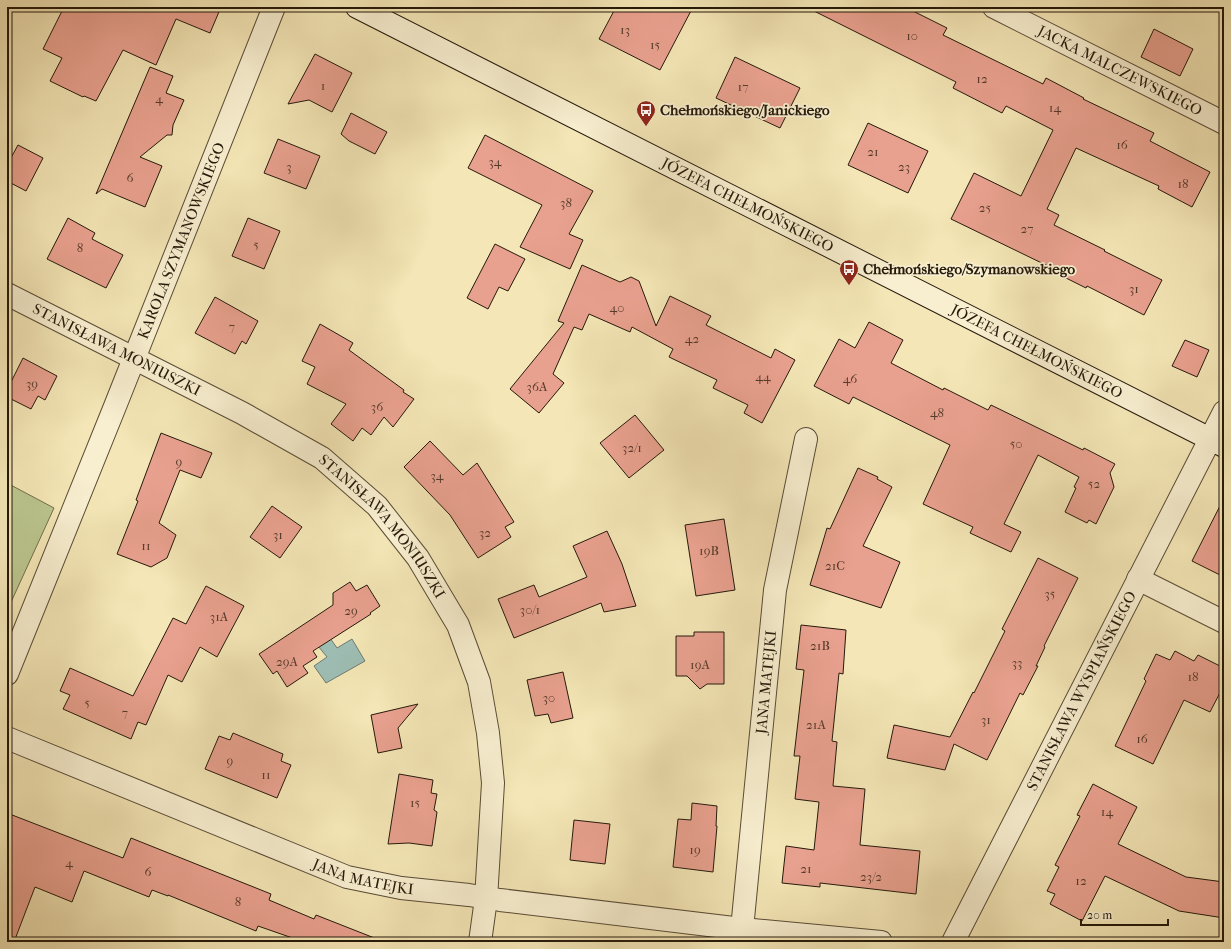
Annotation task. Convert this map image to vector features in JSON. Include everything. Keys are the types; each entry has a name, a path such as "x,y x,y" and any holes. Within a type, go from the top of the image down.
{"street":[{"name":"KAROLA SZYMANOWSKIEGO","path":"7,674 124,386 133,358 274,7"},
{"name":"JÓZEFA CHEŁMOŃSKIEGO","path":"357,7 1217,443"},
{"name":"JACKA MALCZEWSKIEGO","path":"994,7 1224,123"},
{"name":"STANISŁAWA MONIUSZKI","path":"7,294 242,413 322,458 377,506 418,558 458,625 479,682 488,733 493,783 486,899 480,942"},
{"path":"1217,443 1224,412"},
{"name":"JANA MATEJKI","path":"742,929 775,590 806,439"},
{"name":"STANISŁAWA WYSPIAŃSKIEGO","path":"953,942 1138,579 1217,443"},
{"path":"1138,579 1224,622"},
{"name":"JANA MATEJKI","path":"7,738 347,877 401,888 469,895 486,899 742,929 881,942"}],"green space":[{"path":"7,483 54,508 7,611"}],"water":[{"path":"330,638 337,648 352,639 365,661 326,683 314,666 327,657 318,646"}],"building":[{"path":"64,7 221,7 210,33 176,19 156,65 123,50 96,101 84,96 83,97 50,81 62,58 43,49"},
{"path":"616,7 693,7 660,70 599,39"},
{"path":"806,7 905,7 947,28 943,35 1043,84 1046,78 1084,98 1083,99 1154,133 1150,141 1210,172 1192,207 1158,189 1159,186 1076,148 1047,209 1059,215 1054,225 1162,280 1144,315 1087,286 1086,288 1050,270 1052,268 951,219 974,173 1021,196 1053,130 1006,106 1002,113 953,88 956,82"},
{"path":"1154,29 1193,49 1180,76 1141,57"},
{"path":"315,54 352,73 332,112 309,100 288,104"},
{"path":"735,57 800,88 780,128 716,98"},
{"path":"150,67 173,76 166,93 184,100 173,125 172,135 167,135 140,157 162,166 145,207 102,189 96,194"},
{"path":"351,113 387,132 375,154 349,141 341,134"},
{"path":"868,123 928,151 908,193 848,165"},
{"path":"485,135 593,191 569,234 583,240 570,269 520,247 542,205 468,168"},
{"path":"278,139 320,156 306,189 264,173"},
{"path":"18,145 43,158 26,191 7,181 7,165"},
{"path":"68,218 95,233 92,239 123,255 106,288 47,259"},
{"path":"248,218 280,231 264,269 232,256"},
{"path":"495,244 525,259 508,291 499,287 488,309 467,298"},
{"path":"582,265 620,282 631,277 639,281 656,326 670,296 711,316 706,325 771,358 775,349 795,360 762,423 744,413 748,405 713,388 717,380 669,357 673,349 632,327 630,332 589,314 582,330 574,327 553,374 564,383 539,413 510,389 564,323 558,321"},
{"path":"215,297 258,321 246,344 242,341 235,354 195,333"},
{"path":"869,322 903,340 891,363 943,390 944,388 988,410 991,405 1115,464 1110,473 1114,487 1096,524 1089,520 1087,523 1065,512 1076,488 1074,487 1079,477 1038,455 1004,524 1021,532 1011,552 970,533 973,527 923,504 950,445 853,397 849,404 814,386 839,339 855,348"},
{"path":"320,324 353,343 349,350 414,399 393,427 384,417 371,435 362,428 353,441 331,424 346,404 307,384 315,367 302,361"},
{"path":"1185,340 1209,350 1197,377 1172,366"},
{"path":"23,358 57,376 45,400 38,396 31,409 7,397 7,390"},
{"path":"635,415 664,450 629,478 600,443"},
{"path":"161,433 212,453 201,478 180,470 159,523 176,535 167,558 151,567 117,554 138,501 136,500"},
{"path":"430,441 463,475 477,463 514,522 505,527 511,537 478,558 450,515 404,467"},
{"path":"858,468 878,477 877,479 892,487 863,546 900,562 881,608 810,585 827,528 830,529"},
{"path":"1224,498 1224,577 1192,561"},
{"path":"272,506 302,527 280,558 250,537"},
{"path":"724,519 735,590 696,596 685,525"},
{"path":"607,531 622,564 636,606 604,612 601,603 514,638 498,599 534,585 539,597 587,577 573,546"},
{"path":"1038,558 1078,578 1044,646 1045,647 1036,666 1038,666 1023,695 1020,693 987,760 954,744 945,770 887,758 894,725 950,737 1005,631 1002,629"},
{"path":"350,582 356,591 367,585 380,606 370,613 371,614 313,651 317,657 303,666 308,673 287,687 277,671 273,674 259,654 333,605 333,593"},
{"path":"206,586 244,606 217,657 200,647 182,682 168,675 146,725 138,722 131,739 63,709 70,695 60,691 70,668 133,696 173,618 186,624"},
{"path":"801,625 846,630 843,674 839,673 832,741 837,742 833,786 865,789 860,845 920,851 916,894 820,883 820,887 782,883 786,846 814,850 819,802 795,799 800,756 794,756 804,670 796,669"},
{"path":"694,632 724,632 724,684 707,684 700,689 687,676 676,676 676,636 694,636"},
{"path":"1175,651 1194,661 1198,655 1224,668 1224,685 1210,712 1184,700 1153,764 1115,746 1146,681 1144,679 1156,654 1170,660"},
{"path":"563,672 573,718 551,723 548,714 535,716 527,680"},
{"path":"418,704 398,728 402,748 378,753 371,715"},
{"path":"233,733 283,754 281,761 291,765 277,798 205,769 219,736 230,740"},
{"path":"399,774 433,780 431,793 437,794 434,810 437,812 432,846 409,843 388,844"},
{"path":"1093,784 1137,807 1118,844 1186,877 1224,882 1224,918 1179,911 1105,876 1082,921 1050,904 1055,894 1047,891 1059,867 1055,865 1080,816 1077,815"},
{"path":"692,803 717,806 717,826 713,872 673,867 678,819 691,820"},
{"path":"7,813 123,858 131,838 271,894 269,900 314,919 316,915 382,942 304,942 258,926 256,931 168,895 152,890 149,897 84,871 72,902 35,887 14,942 7,942"},
{"path":"574,820 610,824 605,864 570,860"}],"place":[{"name":"Chełmońskiego/Janickiego","path":"646,127"},
{"name":"Chełmońskiego/Szymanowskiego","path":"849,286"}]}
